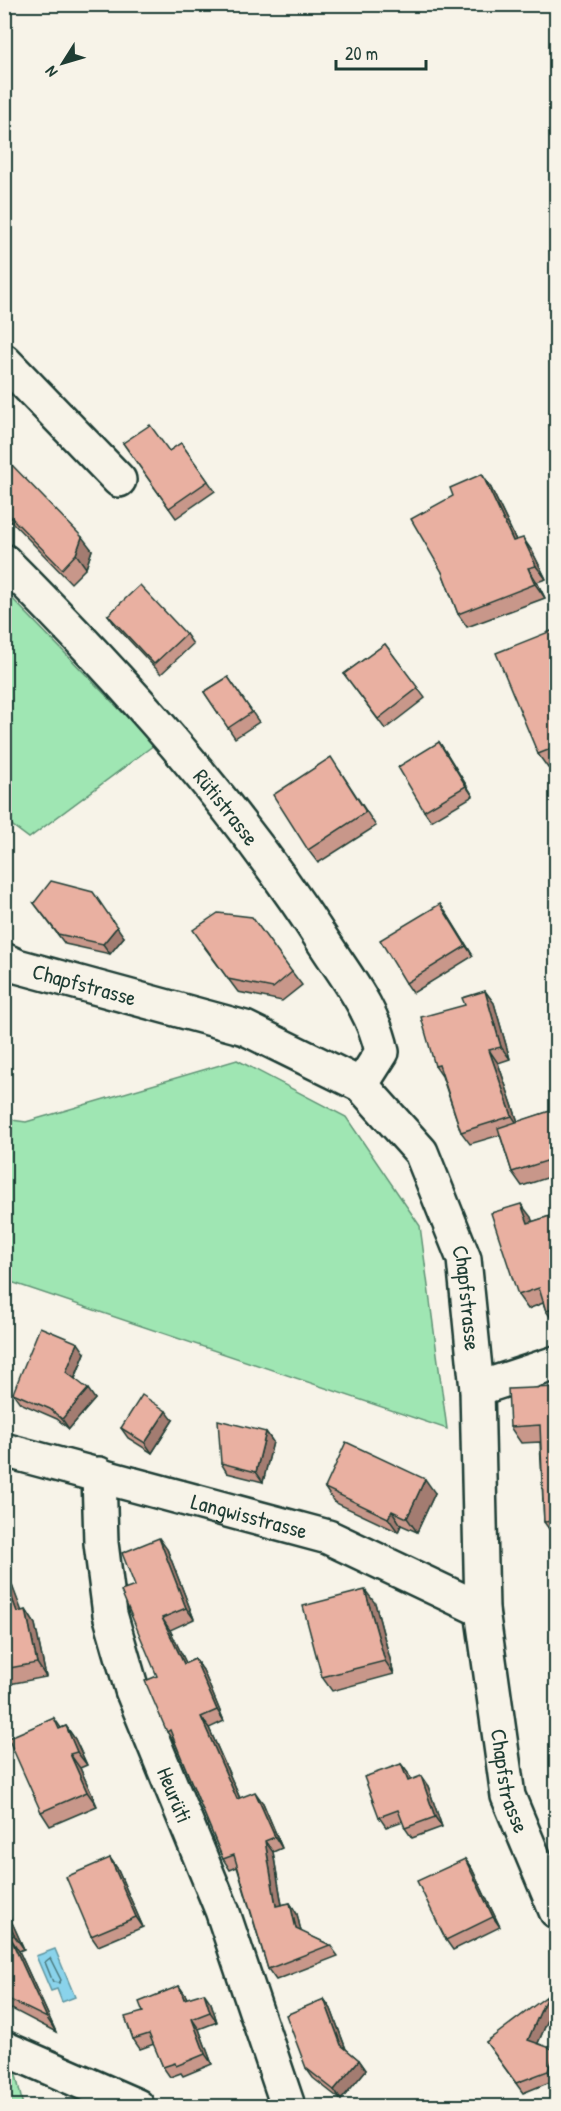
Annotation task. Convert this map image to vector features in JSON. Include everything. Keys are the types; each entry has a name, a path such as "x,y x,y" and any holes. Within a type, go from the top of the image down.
{"street":[{"path":"4,360 119,480"},
{"name":"Rütistrasse","path":"4,561 158,723 255,842 302,908 368,1010 378,1031 382,1052 361,1085"},
{"name":"Chapfstrasse","path":"4,960 17,966 245,1028 361,1085 421,1152 464,1259 477,1389 482,1610 508,1796 556,1911"},
{"path":"477,1389 556,1363"},
{"name":"Langwisstrasse","path":"4,1449 328,1537 482,1610"},
{"name":"Heurüti","path":"99,1474 101,1543 110,1614 132,1690 222,1910 288,2106"},
{"path":"4,2048 137,2106"}],"green space":[{"path":"5,591 154,745 29,838 5,820"},
{"path":"237,1060 346,1117 420,1226 447,1429 5,1280 5,1119 26,1122"},
{"path":"4,2062 14,2066 23,2106 5,2106"}],"water":[{"path":"55,1949 75,1997 62,2002 57,1989 51,1991 36,1956"}],"building":[{"path":"150,425 169,451 181,443 208,481 169,508 123,443"},
{"path":"11,464 82,537 76,554 62,569 4,510 4,467"},
{"path":"482,474 513,541 523,538 536,566 528,568 535,584 458,614 442,572 411,519 453,496 450,488"},
{"path":"140,585 186,634 154,664 108,615"},
{"path":"556,629 556,747 538,754 496,653"},
{"path":"385,644 418,688 378,719 344,674"},
{"path":"228,677 252,712 228,728 204,692"},
{"path":"439,742 466,786 424,811 398,767"},
{"path":"331,757 366,812 308,850 273,795"},
{"path":"51,881 93,892 117,927 103,944 58,934 34,903"},
{"path":"440,904 466,946 406,983 380,940"},
{"path":"218,913 252,917 292,972 273,988 228,979 193,930"},
{"path":"485,991 501,1047 489,1050 512,1116 461,1132 439,1065 435,1066 421,1017 465,1005 462,998"},
{"path":"556,1109 556,1158 512,1172 498,1128"},
{"path":"521,1204 528,1223 556,1214 556,1308 546,1311 539,1288 518,1295 491,1213"},
{"path":"40,1327 78,1343 66,1372 88,1389 62,1419 50,1409 13,1393"},
{"path":"556,1387 555,1555 553,1521 544,1522 540,1425 510,1427 508,1389"},
{"path":"142,1395 166,1411 145,1443 121,1428"},
{"path":"218,1420 266,1432 256,1472 221,1463"},
{"path":"346,1442 425,1479 407,1518 392,1511 388,1518 325,1488"},
{"path":"159,1538 186,1608 162,1618 184,1664 195,1659 217,1710 201,1717 237,1799 255,1792 275,1837 265,1841 276,1906 290,1903 296,1929 330,1945 268,1969 234,1855 223,1859 170,1730 167,1732 145,1681 157,1676 121,1591 135,1586 122,1553"},
{"path":"4,1577 17,1612 26,1610 37,1663 4,1669"},
{"path":"365,1590 385,1661 322,1677 303,1606"},
{"path":"54,1718 59,1729 66,1726 77,1752 70,1754 87,1792 41,1812 8,1738"},
{"path":"401,1764 408,1781 421,1776 435,1817 405,1828 398,1810 379,1817 364,1777"},
{"path":"110,1858 136,1917 91,1936 66,1877"},
{"path":"465,1859 493,1917 446,1940 417,1881"},
{"path":"4,1913 14,1935 10,1937 47,2018 4,1997"},
{"path":"179,1986 184,1999 204,1993 210,2012 192,2019 205,2054 176,2066 175,2063 163,2067 149,2034 133,2039 125,2017 143,2012 139,2002"},
{"path":"547,1996 528,2040 556,2050 548,2071 516,2083 486,2042"},
{"path":"324,1999 341,2045 359,2060 334,2090 306,2068 286,2015"}]}
